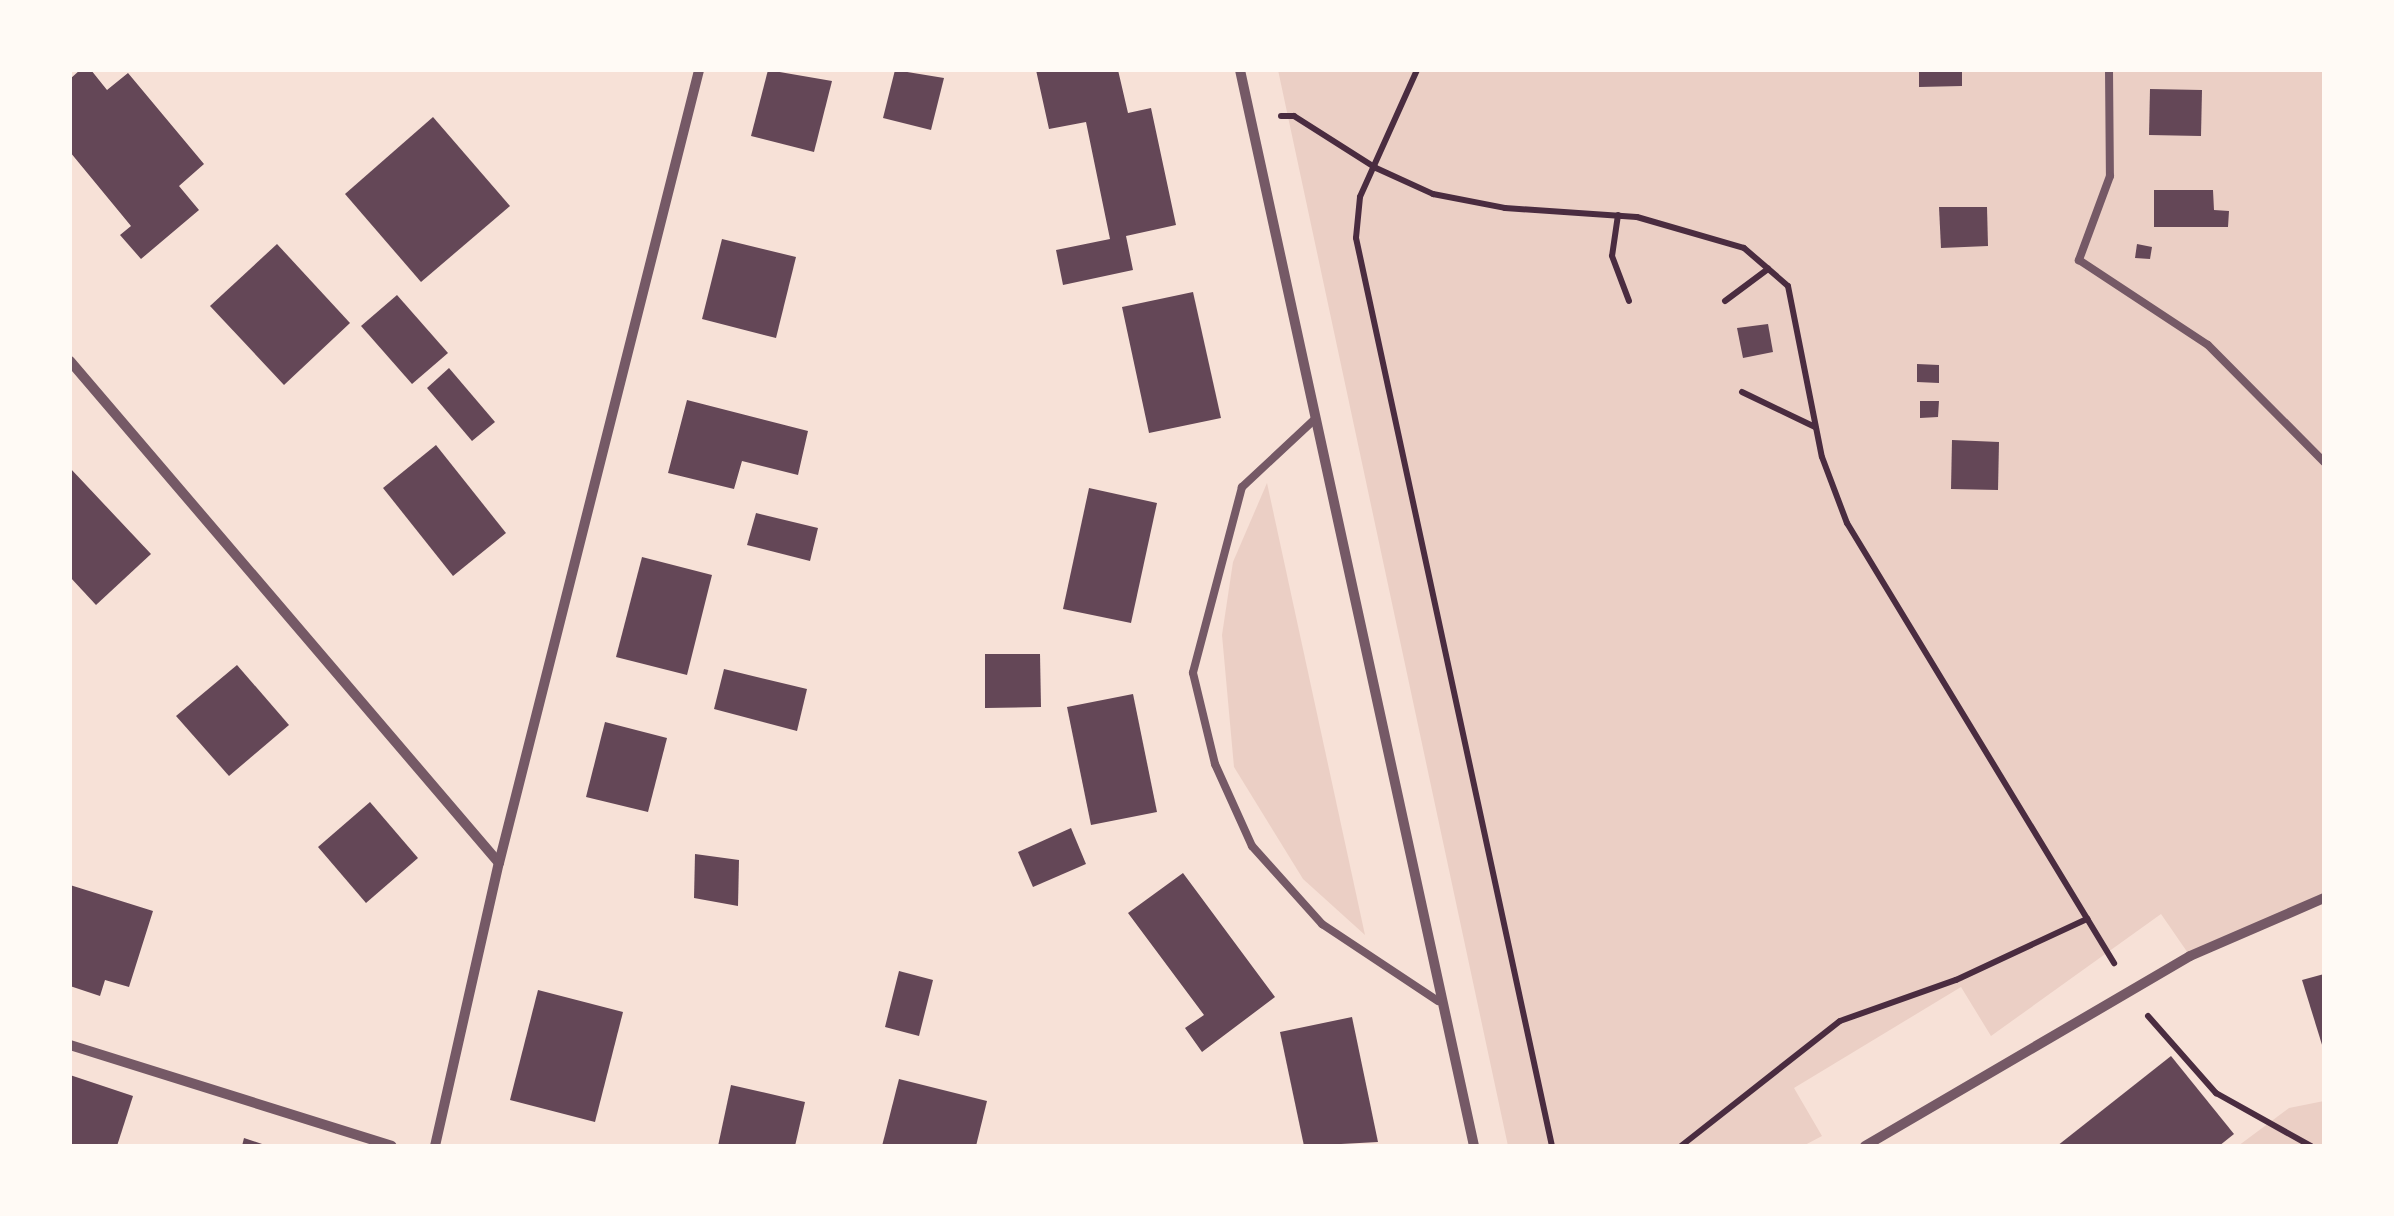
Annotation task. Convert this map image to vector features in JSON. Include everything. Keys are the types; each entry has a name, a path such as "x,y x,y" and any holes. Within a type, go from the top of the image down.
{"street":[{"path":"436,1146 499,862 699,70"},
{"path":"1240,70 1438,1001 1474,1146"},
{"path":"71,363 499,862"},
{"path":"1865,1146 2190,956 2324,898"},
{"path":"70,1045 392,1146"}],"lane":[{"path":"2109,70 2110,176 2079,260 2208,345 2324,462"},
{"path":"1316,419 1242,488 1194,673 1215,764 1252,846 1322,924 1438,1001"}],"path":[{"path":"1417,70 1392,117 1376,168 1356,209 1360,259 1552,1146"},
{"path":"1250,116 1294,116 1376,168 1451,198 1618,215 1744,248 1788,286 1815,427 1847,523 2087,918 2132,991 2216,1093 2311,1146"},
{"path":"1618,215 1613,266 1629,301"},
{"path":"1724,301 1768,269"},
{"path":"1742,392 1815,427"},
{"path":"1681,1146 1840,1021 1956,980 2087,918"}],"shaded area":[{"path":"1278,70 2324,70 2324,898 2190,956 2161,914 1991,1036 1961,987 1794,1088 1822,1136 1803,1146 1508,1146"},
{"path":"1267,483 1365,935 1303,879 1234,767 1222,635 1233,562"},
{"path":"2324,1101 2324,1146 2238,1146 2289,1108"}],"building":[{"path":"80,70 91,70 107,90 128,73 204,164 179,186 199,210 141,259 120,235 131,226 70,152 70,79"},
{"path":"768,70 832,81 814,152 751,136"},
{"path":"895,70 944,78 931,130 883,118"},
{"path":"1036,70 1118,70 1128,113 1151,108 1176,225 1126,236 1133,270 1063,285 1056,250 1110,239 1086,122 1049,129"},
{"path":"1919,70 1962,70 1962,86 1919,87"},
{"path":"2150,89 2202,90 2201,136 2149,135"},
{"path":"433,117 510,206 421,282 345,194"},
{"path":"2154,190 2213,190 2214,210 2229,211 2228,227 2154,227"},
{"path":"1939,207 1987,207 1988,246 1941,248"},
{"path":"722,239 796,257 776,338 702,319"},
{"path":"277,244 350,323 284,385 210,306"},
{"path":"2137,244 2152,247 2150,259 2135,258"},
{"path":"1193,292 1221,418 1149,433 1122,307"},
{"path":"397,295 448,353 412,384 361,326"},
{"path":"1768,324 1773,352 1743,358 1737,328"},
{"path":"1917,364 1939,365 1939,383 1917,382"},
{"path":"449,368 495,422 472,441 427,388"},
{"path":"687,400 808,431 798,475 742,461 734,489 668,473"},
{"path":"1920,401 1939,401 1938,417 1920,418"},
{"path":"1952,440 1999,442 1998,490 1951,489"},
{"path":"436,445 506,533 453,576 383,488"},
{"path":"70,468 151,554 96,605 70,577"},
{"path":"1089,488 1157,503 1131,623 1063,609"},
{"path":"756,513 818,528 810,561 747,545"},
{"path":"642,557 712,575 687,675 616,657"},
{"path":"985,654 1040,654 1041,707 985,708"},
{"path":"237,665 289,725 229,776 176,716"},
{"path":"724,669 807,689 797,731 714,709"},
{"path":"1133,694 1157,812 1091,825 1067,707"},
{"path":"605,722 667,738 648,812 586,797"},
{"path":"370,802 418,858 366,903 318,847"},
{"path":"1071,828 1086,864 1033,887 1018,852"},
{"path":"695,854 739,860 738,906 694,898"},
{"path":"1183,873 1275,997 1202,1052 1185,1028 1204,1015 1128,913"},
{"path":"70,885 153,911 129,987 105,980 100,996 70,986"},
{"path":"899,971 933,980 919,1036 885,1027"},
{"path":"2324,974 2324,1048 2323,1048 2302,980"},
{"path":"538,990 623,1012 595,1122 510,1100"},
{"path":"1352,1017 1378,1142 1304,1146 1280,1032"},
{"path":"2171,1056 2234,1134 2219,1146 2057,1146"},
{"path":"70,1075 133,1096 117,1146 70,1146"},
{"path":"899,1079 987,1101 976,1146 882,1146"},
{"path":"731,1085 805,1102 795,1146 718,1146"},
{"path":"244,1138 265,1145 265,1146 242,1146"}]}
